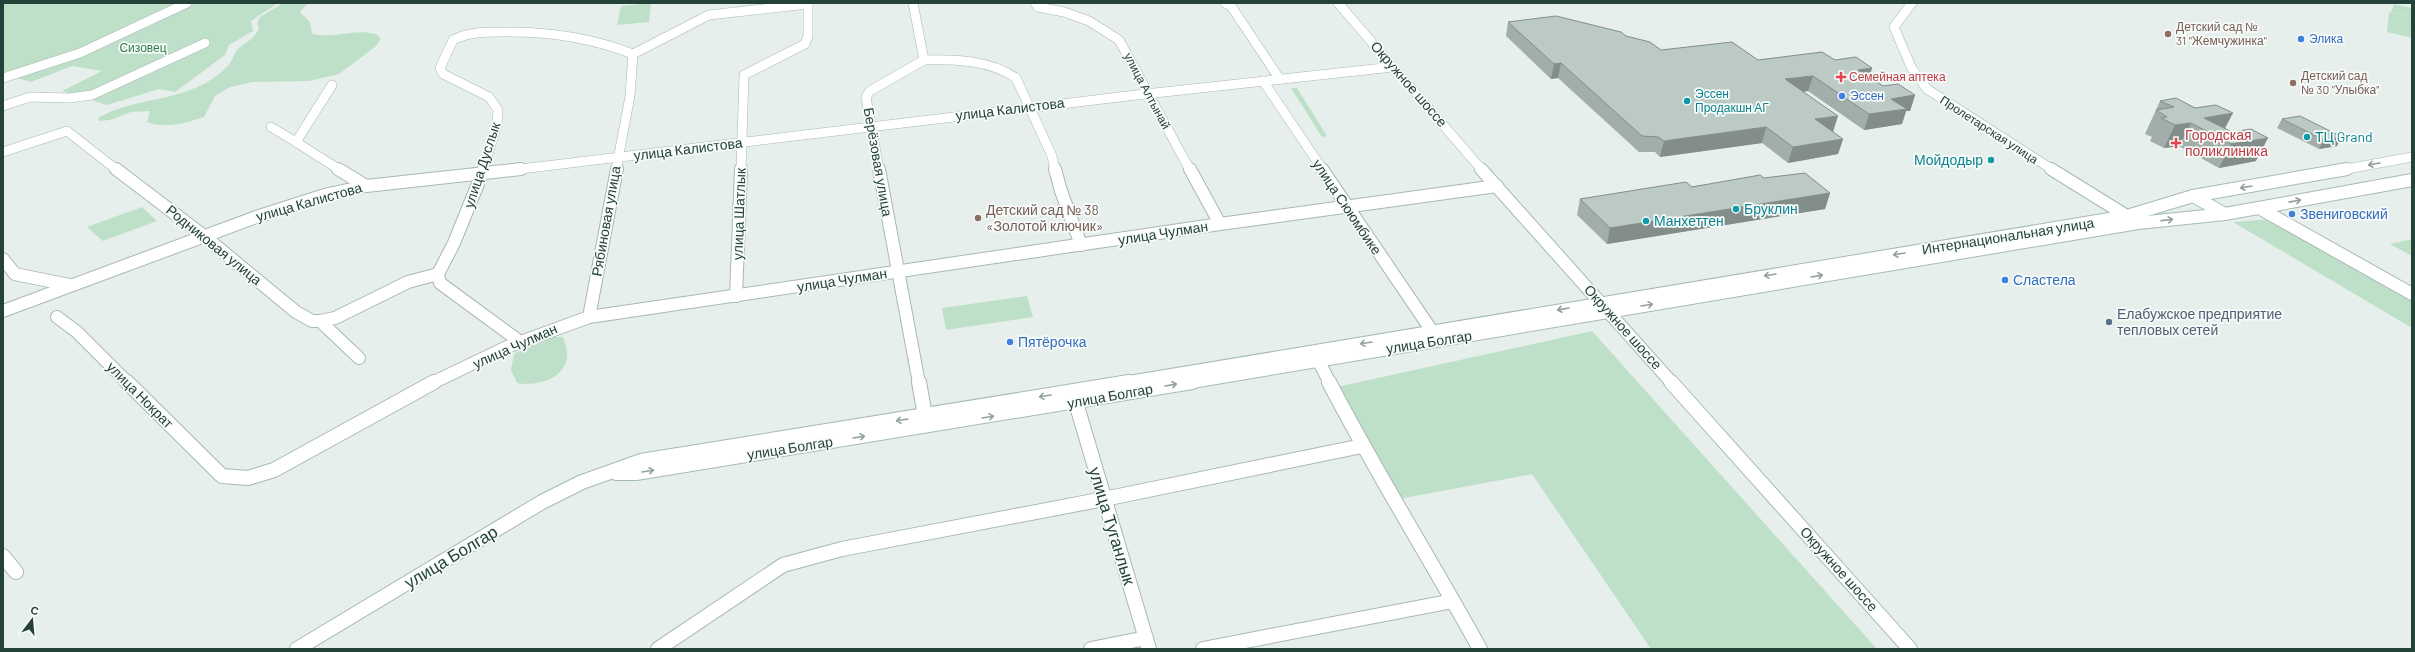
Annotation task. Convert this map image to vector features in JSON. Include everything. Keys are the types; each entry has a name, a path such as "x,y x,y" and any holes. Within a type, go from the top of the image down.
{"street":[{"path":"3,78 80,53 187,3"},
{"path":"633,54 709,14 808,3"},
{"name":"улица Шатлык","path":"736,296 744,75 805,44 808,36 808,3"},
{"path":"913,3 925,57 924,60 962,61 1011,74 1016,78 1052,156 1061,190 1081,245"},
{"name":"улица Алтынай","path":"1035,3 1038,7 1064,12 1089,20 1119,40 1220,224"},
{"path":"1225,3 1231,6 1279,78"},
{"name":"Окружное шоссе","path":"1338,3 1497,186 1910,649"},
{"name":"Пролетарская улица","path":"1912,3 1894,27 1912,69 1921,83 1973,120 2138,223"},
{"name":"улица Дуслык","path":"438,274 454,246 497,128 499,112 494,102 489,97 440,71 453,40 474,34 531,30 558,32 582,36 633,54"},
{"path":"3,106 30,97 69,98 92,95 205,43"},
{"name":"Рябиновая улица","path":"589,317 617,157 630,96 633,54"},
{"name":"Берёзовая улица","path":"924,60 870,91 866,98 925,416"},
{"name":"улица Калистова","path":"3,311 69,285 293,204 366,186 742,143 1030,106 1279,78 1393,67"},
{"name":"улица Сююмбике","path":"1263,81 1346,207 1432,331"},
{"path":"296,142 332,85"},
{"path":"272,127 366,186"},
{"name":"Родниковая улица","path":"3,152 67,130 204,236 296,312 312,321 320,321 359,358"},
{"name":"Интернациональная улица","path":"1605,307 2127,216 2192,196 2412,157"},
{"name":"Интернациональная улица","path":"1605,307 2138,223 2225,214 2412,180"},
{"name":"улица Чулман","path":"222,476 248,478 274,470 417,393 518,341 589,317 1220,224 1497,186"},
{"path":"2192,196 2225,214"},
{"path":"2259,208 2412,294"},
{"path":"3,259 15,274 69,285"},
{"path":"320,321 335,318 408,282 438,274 440,283 518,341"},
{"name":"улица Болгар","path":"306,647 542,502 582,482 641,461 925,416 1432,331 1605,307"},
{"name":"улица Болгар","path":"609,473 636,473 1076,402 1318,360 1605,307"},
{"name":"улица Нократ","path":"57,317 77,332 222,476"},
{"path":"1318,360 1362,446 1480,649"},
{"name":"улица Туганлык","path":"1076,402 1147,643"},
{"path":"658,649 783,565 842,549 1104,499 1362,446"},
{"path":"3,556 16,572"},
{"path":"1203,649 1453,601"},
{"path":"1091,649 1147,643"}],"green space":[{"name":"Сизовец","path":"3,3 278,3 251,21 253,31 229,45 225,55 175,92 159,89 107,105 62,91 102,71 72,66 31,82 3,74"},
{"path":"283,3 308,3 300,12 310,22 312,34 329,35 368,32 376,34 381,39 375,47 339,74 309,81 252,82 230,87 215,96 204,117 176,124 161,125 147,122 150,111 131,112 110,120 99,121 98,118 114,110 181,93 197,87 213,78 231,63 237,50 257,32 259,29 257,24 260,17"},
{"path":"651,3 649,22 617,25 621,6"},
{"path":"2394,4 2412,8 2412,17 2391,12"},
{"path":"2389,12 2412,17 2412,38 2387,32"},
{"path":"1291,88 1297,88 1327,136 1322,137"},
{"path":"142,207 157,221 103,241 87,227"},
{"path":"2273,219 2412,298 2412,328 2233,222"},
{"path":"2412,239 2412,256 2390,244"},
{"path":"1027,296 1033,317 946,330 942,308"},
{"path":"1592,331 1877,649 1651,649 1532,474 1399,499 1337,387"},
{"path":"549,337 563,337 567,352 566,361 563,368 550,379 542,382 534,384 517,383 511,370 514,354 524,347"}],"building":[{"name":"Эссен Продакшн АГ","path":"1556,16 1621,32 1626,36 1650,42 1661,50 1732,42 1758,60 1822,52 1835,60 1856,57 1872,68 1858,70 1883,86 1898,84 1915,95 1891,99 1907,109 1869,114 1813,76 1785,79 1838,116 1815,119 1843,139 1793,147 1766,127 1664,141 1658,137 1642,136 1561,63 1554,64 1508,22"},
{"path":"2176,98 2195,108 2216,105 2233,113 2204,118 2232,132 2251,129 2268,138 2231,144 2191,123 2175,125 2161,118 2167,117 2156,110 2174,107 2160,101"},
{"path":"2300,116 2342,137 2324,140 2282,119"},
{"path":"1805,173 1830,193 1610,228 1580,199 1686,182 1692,187 1760,175 1764,178"}],"place":[{"name":"Детский сад № 31 \"Жемчужинка\"","path":"2168,34"},
{"name":"Элика","path":"2301,39"},
{"name":"Семейная аптека","path":"1841,77"},
{"name":"Детский сад № 30 \"Улыбка\"","path":"2293,83"},
{"name":"Эссен","path":"1842,96"},
{"name":"Эссен Продакшн АГ","path":"1687,101"},
{"name":"ТЦ Grand","path":"2307,137"},
{"name":"Городская поликлиника","path":"2176,143"},
{"name":"Мойдодыр","path":"1991,160"},
{"name":"Бруклин","path":"1736,209"},
{"name":"Звениговский","path":"2292,214"},
{"name":"Детский сад № 38 «Золотой ключик»","path":"978,218"},
{"name":"Манхеттен","path":"1646,221"},
{"name":"Сластела","path":"2005,280"},
{"name":"Елабужское предприятие тепловых сетей","path":"2109,322"},
{"name":"Пятёрочка","path":"1010,342"}]}
